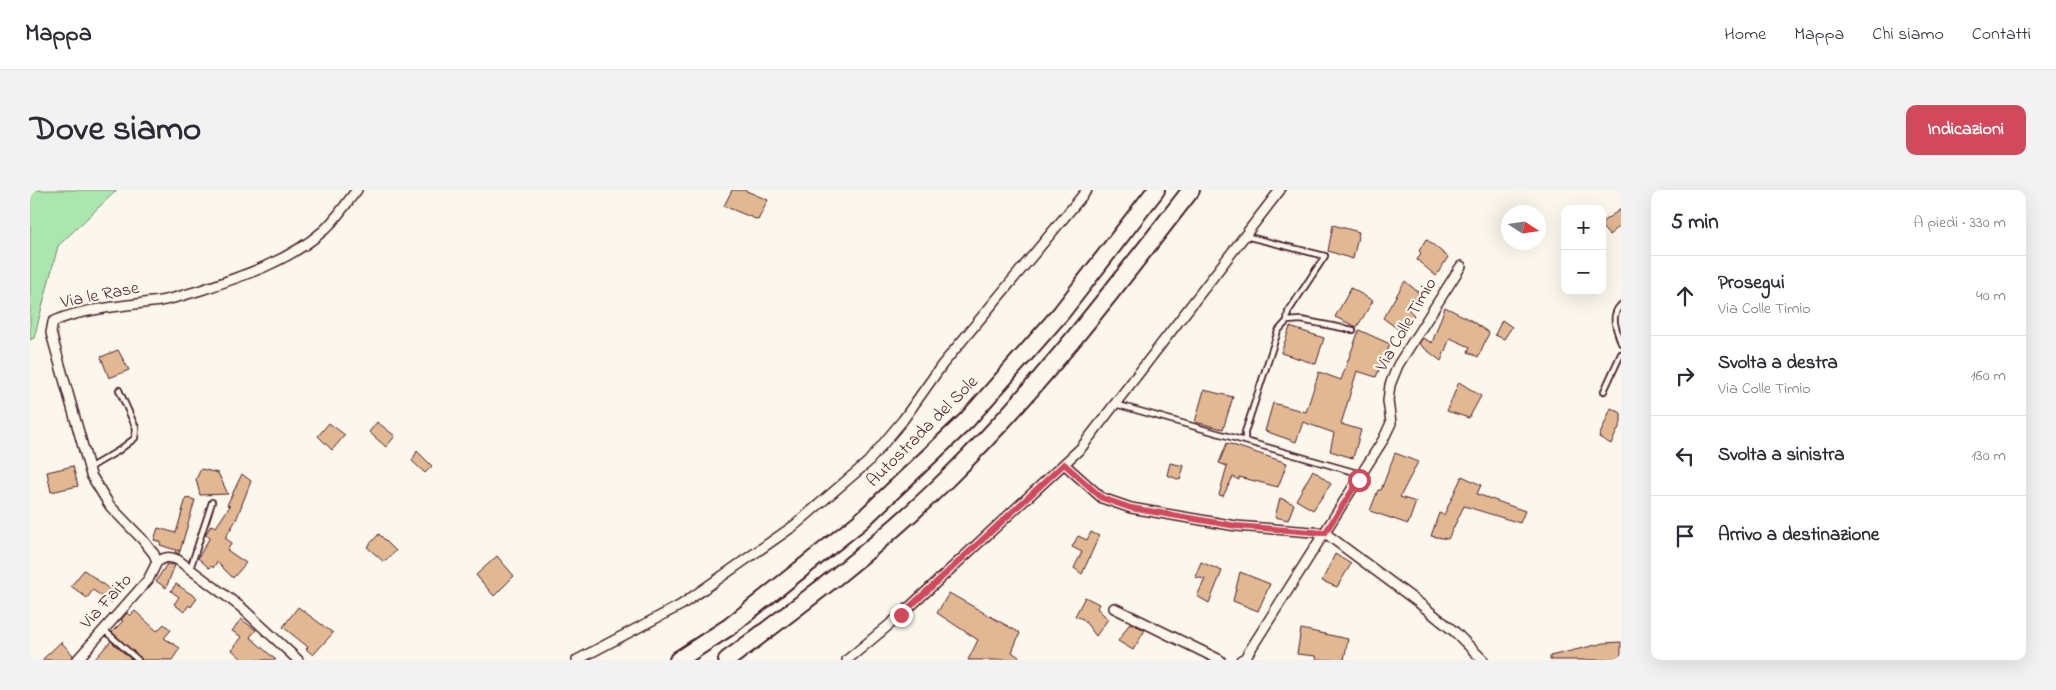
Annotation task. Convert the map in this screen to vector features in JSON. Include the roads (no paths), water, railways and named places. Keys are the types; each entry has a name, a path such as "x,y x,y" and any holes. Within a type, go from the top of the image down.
{"highway":[{"name":"Autostrada del Sole","path":"678,660 729,627 860,521 967,420 1061,313 1156,190"},
{"path":"726,660 804,602 886,535 976,451 1053,364 1191,190"}],"street":[{"name":"Via le Rase","path":"157,562 154,554 142,539 110,506 97,488 89,468 51,333 53,322 60,318 101,310 166,300 232,280 274,262 314,239 326,229 357,190"},
{"path":"577,660 681,605 795,526 868,462 903,420 942,366 1087,190"},
{"path":"847,660 908,609 1080,448 1280,190"},
{"name":"Via Colle Timio","path":"1241,660 1245,658 1325,533 1392,423 1388,401 1390,385 1398,366 1461,266"},
{"path":"1064,464 1102,498 1131,508 1236,526 1325,533 1419,603 1455,632 1483,660"},
{"path":"157,562 171,557 190,569 242,608 298,660"},
{"name":"Via Faito","path":"77,660 148,580 157,562"},
{"path":"1114,608 1220,660"}],"lane":[{"path":"1244,236 1325,256 1288,312 1286,321 1278,331 1245,432 1244,441"},
{"path":"1621,305 1616,309 1614,318 1621,343"},
{"path":"1286,321 1301,320 1353,330"},
{"path":"1604,390 1621,354"},
{"path":"89,468 118,451 135,438 136,428 119,390"},
{"path":"1115,404 1260,447 1338,466 1362,474"},
{"path":"190,569 212,502"},
{"path":"104,630 138,660"}]}
